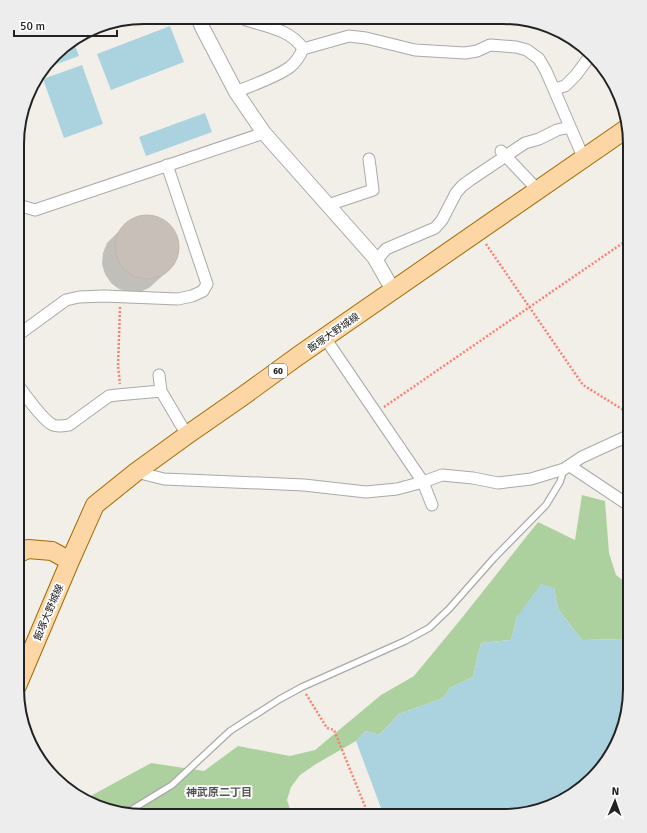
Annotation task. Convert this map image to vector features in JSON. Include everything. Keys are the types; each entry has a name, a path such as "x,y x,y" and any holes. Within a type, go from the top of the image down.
{"main road":[{"name":"飯塚大野城線","path":"24,669 95,505 136,472 298,356 622,132"},
{"path":"24,551 28,549 52,551 70,561"}],"street":[{"path":"201,24 236,92 264,133 374,257 393,290"},
{"path":"258,24 288,34 299,42 303,49"},
{"path":"236,92 278,74 291,66 303,49 349,36 366,38 415,50 465,53 477,51 490,45 527,50 539,59 546,72 584,159"},
{"path":"554,89 565,86 576,75 587,59"},
{"path":"376,260 386,249 435,228 442,220 456,193 462,186 503,154 557,130 570,127"},
{"path":"24,207 35,210 264,133"},
{"path":"503,154 537,191"},
{"path":"328,205 373,190 369,159"},
{"path":"24,331 66,300 79,297 104,296 178,299 192,296 203,291 207,284 167,165"},
{"path":"325,338 423,482 432,504"},
{"path":"159,375 161,391 187,435"},
{"path":"24,393 47,422 54,426 62,427 69,425 109,396 161,391"},
{"path":"136,472 164,479 304,485 366,492 397,489 442,475 498,482 531,479 567,467 582,456 623,438"},
{"path":"567,467 623,502"}],"lane":[{"path":"133,809 172,785 230,731 280,699 302,687 429,628 449,609 494,558 546,505 567,467"}],"path":[{"path":"478,232 530,306 583,386 623,410"},
{"path":"376,413 623,243"},
{"path":"120,297 118,366 122,394"},
{"path":"302,687 326,728 334,730 366,809"}],"green space":[{"path":"582,495 605,501 609,553 616,575 623,580 623,639 582,640 558,609 554,588 517,617 511,640 481,643 473,677 450,688 443,698 399,714 379,735 366,731 356,741 300,775 291,787 287,800 290,809 136,809 105,803 90,796 151,763 204,771 238,746 290,756 315,750 381,695 414,676 538,522 575,540"}],"water":[{"path":"170,26 184,62 111,90 97,54"},
{"path":"75,46 79,56 54,65"},
{"path":"82,65 103,124 64,138 43,79"},
{"path":"205,113 212,132 146,156 139,137"},
{"path":"541,584 554,588 558,609 582,640 623,639 623,697 621,713 617,728 603,756 588,774 563,793 542,803 527,807 511,809 381,809 356,741 366,731 379,735 399,714 443,698 450,688 473,677 481,643 511,640 517,617"}],"building":[{"path":"141,215 153,215 170,224 177,235 179,247 177,259 170,270 153,279 141,279 129,274 120,265 115,253 115,241 120,229 129,220"}],"district":[{"name":"神武原二丁目","path":"219,792"}]}
